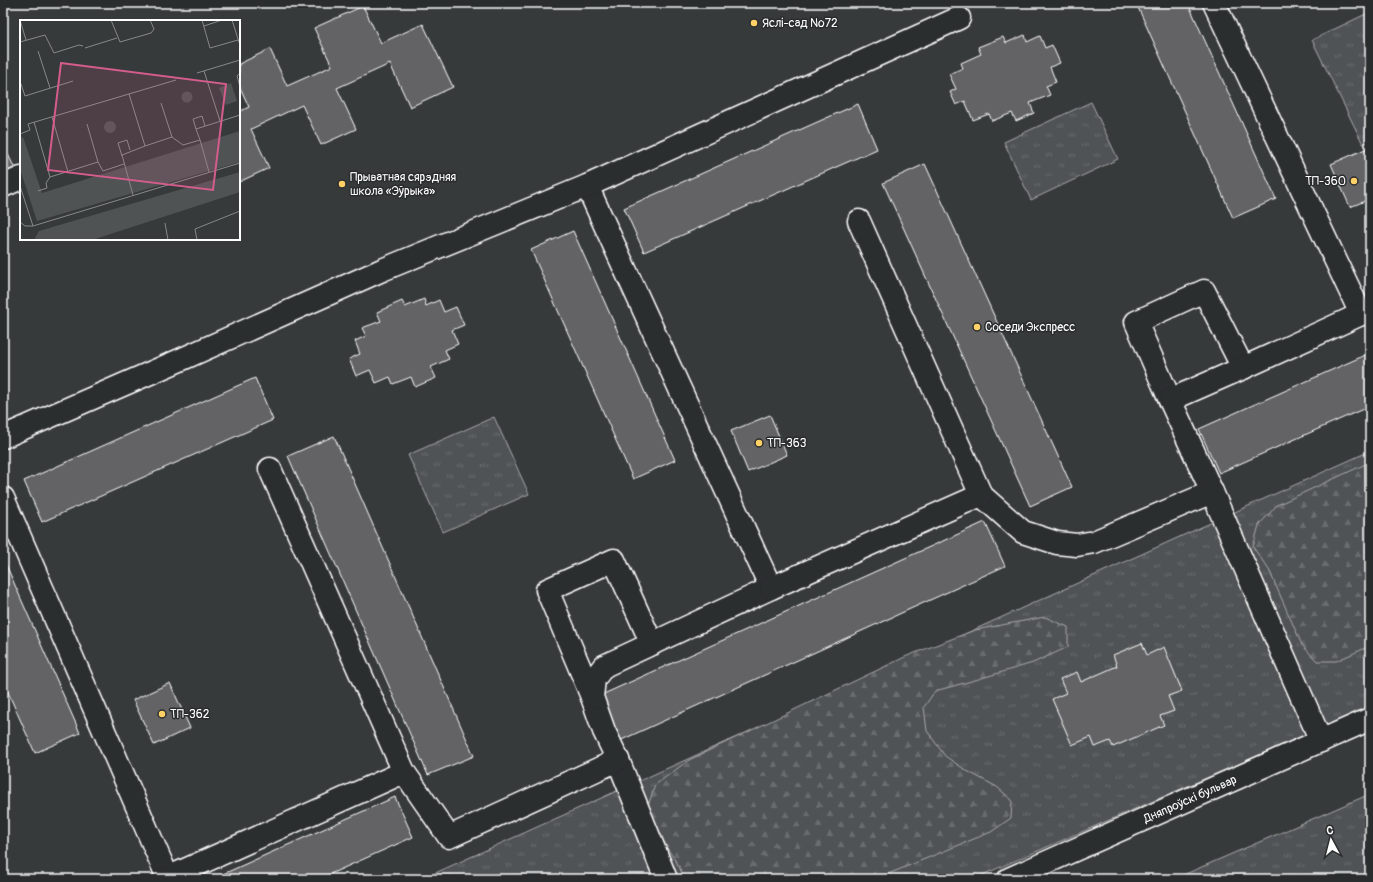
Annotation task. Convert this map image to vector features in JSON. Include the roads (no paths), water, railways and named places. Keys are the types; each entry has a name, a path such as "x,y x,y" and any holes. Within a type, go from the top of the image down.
{"street":[{"path":"1170,400 1366,312 1214,3"},
{"path":"3,437 382,270 587,186 959,18"},
{"path":"3,186 20,178"},
{"path":"587,186 771,588"},
{"path":"859,221 981,495 1023,532 1057,543 1077,545 1094,542 1212,492"},
{"path":"1243,368 1204,291 1136,322 1321,741"},
{"path":"270,470 404,772 449,837 618,760"},
{"path":"592,696 594,679 604,666 771,588 981,495"},
{"path":"3,498 167,878 404,772"},
{"path":"652,644 614,560 547,590 592,696 604,731 618,760 666,879"},
{"name":"Дняпроўскі бульвар","path":"1009,879 1370,719"}],"place":[{"name":"Яслі-сад №72","path":"754,23"},
{"name":"ТП-360","path":"1354,181"},
{"name":"Прыватная сярэдняя школа «Эўрыка»","path":"342,184"},
{"name":"Соседи Экспресс","path":"977,327"},
{"name":"ТП-363","path":"759,443"},
{"name":"ТП-362","path":"162,714"}]}
